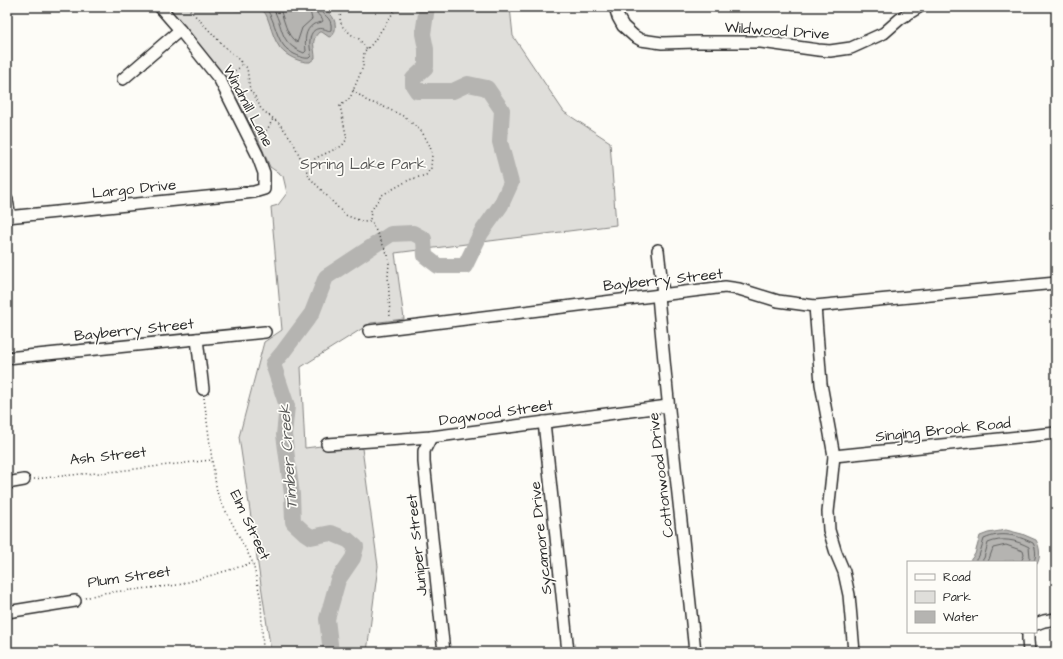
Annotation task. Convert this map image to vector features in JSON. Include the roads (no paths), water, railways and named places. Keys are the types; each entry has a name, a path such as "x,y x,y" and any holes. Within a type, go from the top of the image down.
{"street":[{"name":"Windmill Lane","path":"160,7 220,80 257,154 264,173 264,188"},
{"name":"Wildwood Drive","path":"615,7 618,18 623,26 641,40 662,43 761,42 830,51 851,48 884,33 901,18 919,7"},
{"path":"123,79 180,30"},
{"name":"Largo Drive","path":"8,217 237,194 254,192 264,188"},
{"path":"7,200 8,217"},
{"name":"Cottonwood Drive","path":"658,250 668,406 695,652"},
{"name":"Bayberry Street","path":"369,331 725,287 739,289 778,301 815,306 1056,283"},
{"path":"815,306 821,384 834,456 828,512 829,530 844,572 849,595 854,652"},
{"name":"Bayberry Street","path":"7,358 265,332"},
{"path":"197,339 203,389"},
{"name":"Dogwood Street","path":"327,444 431,437 668,406"},
{"name":"Sycamore Drive","path":"544,422 568,652"},
{"name":"Singing Brook Road","path":"834,456 1056,433"},
{"name":"Juniper Street","path":"431,437 424,450 424,462 444,652"},
{"path":"7,483 24,480"},
{"name":"Plum Street","path":"7,612 75,601"},
{"path":"1037,624 1044,621 1056,620"},
{"path":"1028,633 1029,652"}],"water":[{"path":"220,7 321,7 334,19 335,30 333,35 329,37 322,32 319,32 316,35 314,42 315,58 310,62 306,62 290,56 280,48 266,15 260,9 253,8 236,10"},
{"path":"1006,530 1022,534 1036,540 1040,552 1037,564 1037,561 970,561 975,554 980,536"}],"waterway":[{"name":"Timber Creek","path":"331,652 327,619 338,580 353,558 356,547 348,540 331,533 311,537 293,522 292,494 284,435 287,406 273,364 312,313 326,277 391,234 413,233 424,239 425,256 438,266 465,266 481,233 501,205 511,183 500,142 502,110 487,88 468,84 453,91 417,91 413,85 413,79 426,67 426,49 423,34 427,7"}],"park label":[{"name":"Spring Lake Park","path":"363,164"}]}
